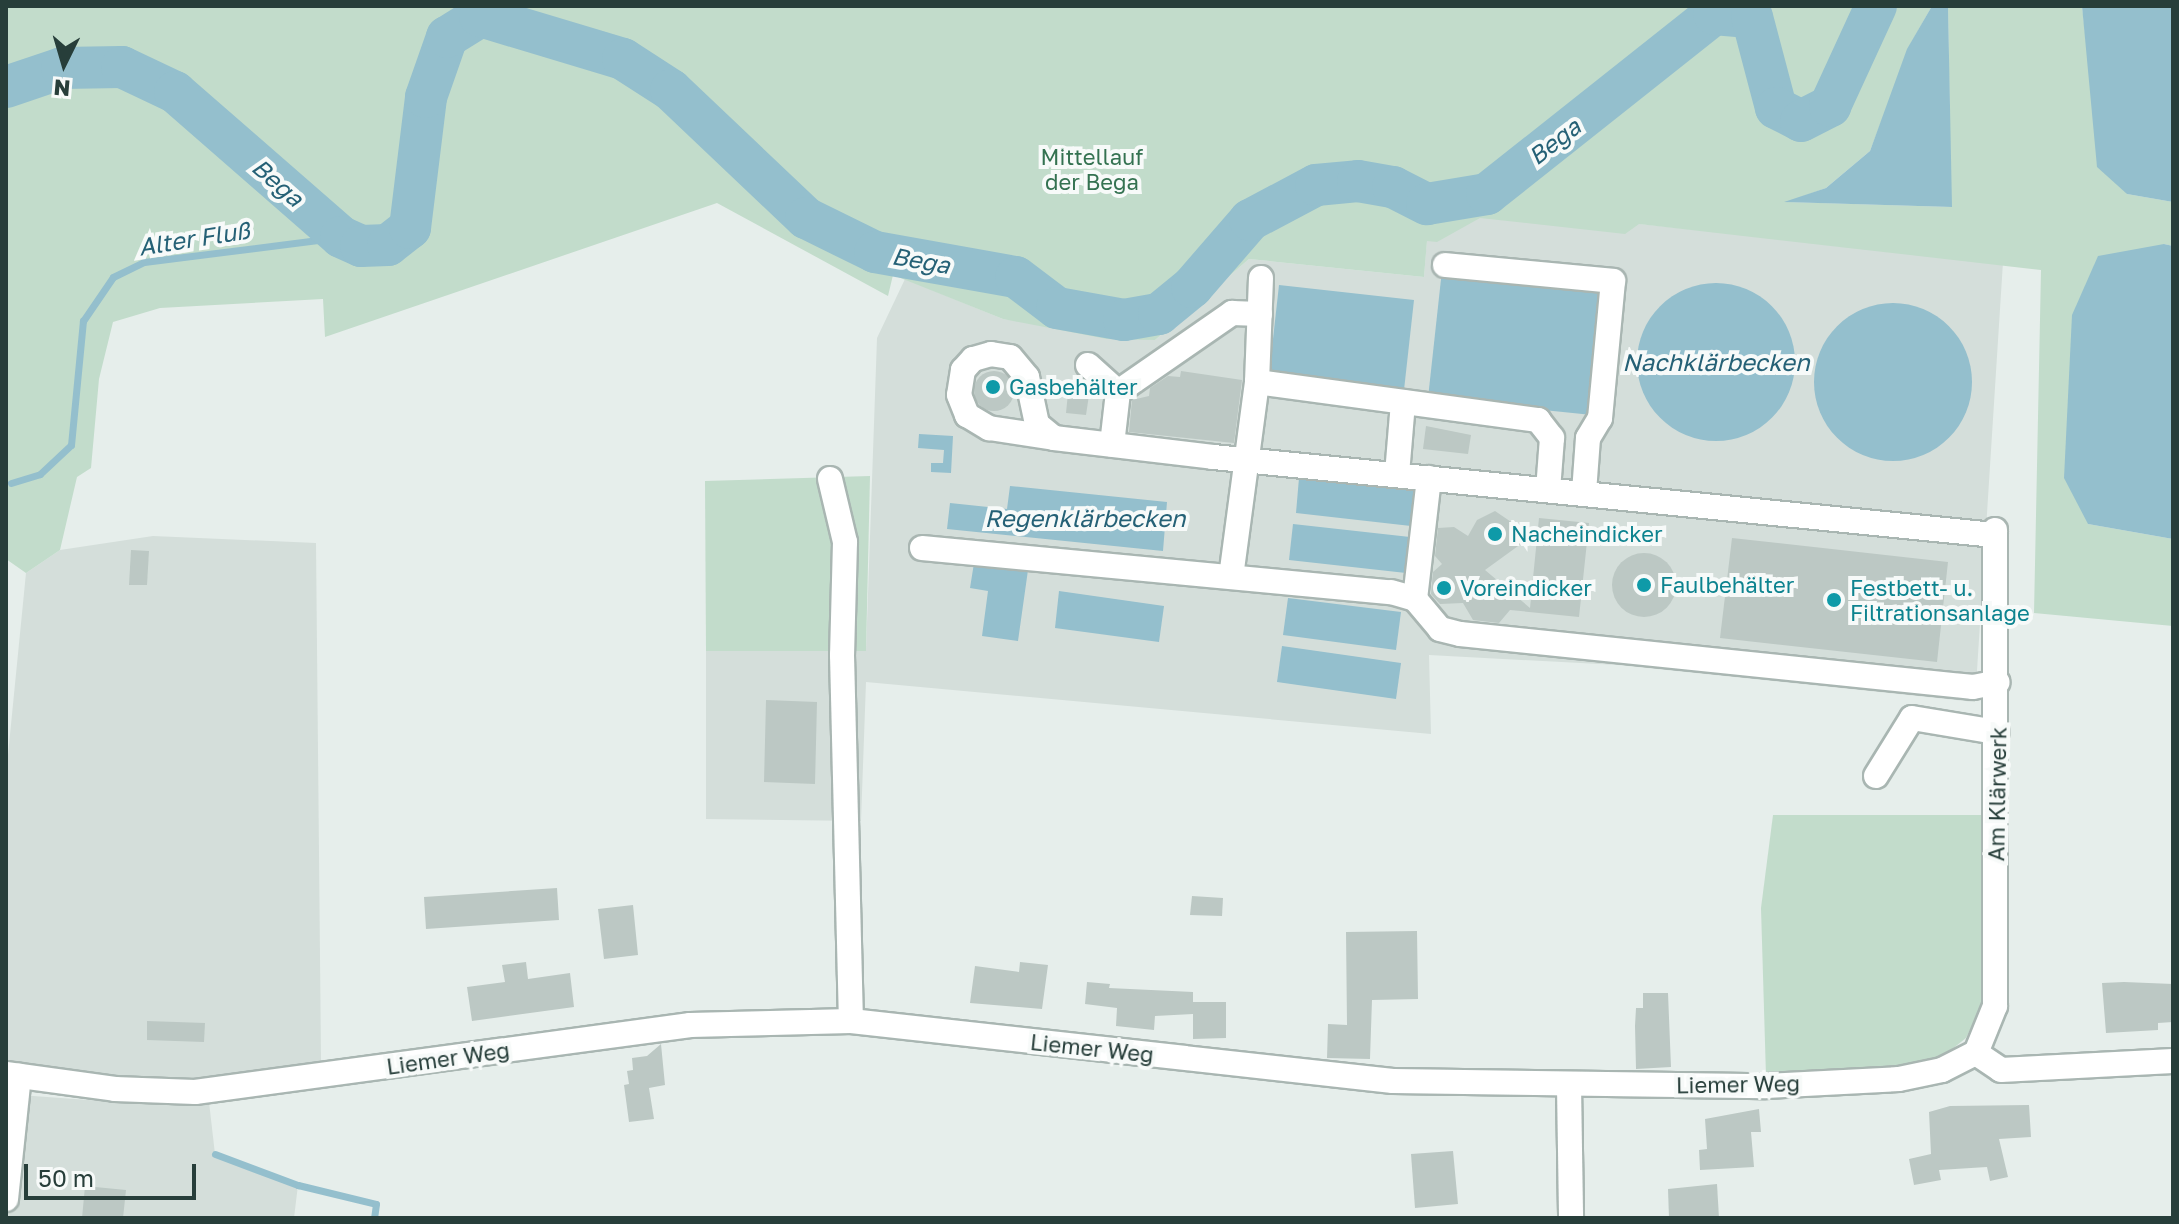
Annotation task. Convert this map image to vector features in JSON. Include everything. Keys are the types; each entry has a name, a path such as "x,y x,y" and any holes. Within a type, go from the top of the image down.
{"street":[{"path":"1054,438 1584,493 1588,438 1600,418 1613,281 1445,265"},
{"path":"1231,577 1241,481 1249,459 1257,382 1261,278"},
{"path":"1112,445 1118,392 1232,313 1260,314"},
{"path":"1088,365 1118,392"},
{"path":"1257,382 1538,420 1552,438 1548,490"},
{"path":"1397,474 1403,402"},
{"path":"1415,599 1429,478"},
{"path":"830,479 845,542 842,655 851,1021"},
{"name":"Am Klärwerk","path":"1584,493 1995,533 1998,682 1995,1006 1976,1053"},
{"path":"922,548 1231,577 1415,599 1440,629 1460,634 1973,687 1998,682"},
{"path":"1876,776 1912,718 1997,732"},
{"name":"Liemer Weg","path":"12,1075 115,1089 195,1092 690,1025 851,1021 1393,1081 1569,1086 1766,1086 1899,1079 1942,1070 1976,1053"},
{"path":"1976,1053 2001,1070 2173,1061"},
{"path":"6,1199 12,1075"},
{"path":"1569,1086 1571,1218"}],"shaded area":[{"path":"1430,202 2003,262 1975,702 1618,665 1429,655 1431,734 866,682 861,821 706,819 706,651 866,651 877,338 905,279 1003,319 1155,340 1249,259 1424,277"},
{"path":"153,536 316,543 321,1061 172,1081 6,1063 6,775 26,573 60,550"},
{"path":"6,1094 143,1104 209,1102 215,1154 298,1185 294,1218 6,1218"}],"green space":[{"name":"Mittellauf der Bega","path":"6,6 1932,6 1911,43 1870,151 1826,188 1787,202 1951,207 1948,6 2082,6 2088,59 2127,194 2173,202 2173,246 2164,244 2088,524 2173,539 2173,626 2034,613 2041,270 1639,224 1625,234 1480,218 1437,242 1427,241 1424,277 1249,259 1155,340 1107,339 1003,319 893,275 888,296 717,203 325,337 323,299 160,308 113,322 99,379 91,468 77,477 60,550 26,573 6,559"},
{"path":"870,476 866,651 706,651 705,481"},
{"path":"1773,815 1983,815 1985,1000 1966,1038 1936,1062 1766,1076 1761,908"}],"water":[{"path":"1932,6 1948,6 1952,207 1784,202 1826,188 1870,151 1907,49"},
{"path":"2082,6 2173,6 2173,202 2127,194 2097,167"},
{"path":"2164,244 2173,246 2173,539 2088,524 2064,478 2072,315 2098,256"},
{"path":"1442,270 1605,287 1592,415 1428,398"},
{"name":"Nachklärbecken","path":"1716,283 1746,289 1772,306 1789,332 1795,362 1789,392 1772,418 1746,435 1716,441 1686,435 1660,418 1643,392 1637,362 1643,332 1660,306 1686,289"},
{"path":"1279,285 1414,300 1404,390 1269,375"},
{"name":"Nachklärbecken","path":"1893,303 1923,309 1949,326 1966,352 1972,382 1966,412 1949,438 1923,455 1893,461 1863,455 1837,438 1820,412 1814,382 1820,352 1837,326 1863,309"},
{"path":"919,434 953,436 951,473 931,472 931,463 943,463 944,450 918,448"},
{"path":"1299,478 1415,491 1411,526 1296,513"},
{"name":"Regenklärbecken","path":"1010,486 1167,502 1163,551 947,529 950,503 1007,509"},
{"path":"1293,524 1410,537 1406,573 1289,560"},
{"path":"974,563 1028,570 1018,641 982,636 988,591 970,588"},
{"path":"1059,591 1164,606 1159,642 1055,628"},
{"path":"1288,598 1401,612 1396,650 1283,635"},
{"path":"1282,646 1401,663 1396,699 1277,682"}],"building":[{"name":"Gasbehälter","path":"994,371 1008,377 1014,391 1008,405 994,411 980,405 974,391 980,377"},
{"path":"1181,371 1242,380 1234,443 1129,432 1132,400 1149,396 1150,388 1168,376 1180,377"},
{"path":"1068,393 1089,395 1086,415 1066,413"},
{"path":"1426,426 1471,435 1468,454 1423,449"},
{"path":"1495,511 1532,536 1485,570 1530,608 1539,518 1589,523 1579,617 1510,610 1499,623 1473,620 1463,603 1440,604 1431,594 1433,572 1442,564 1435,556 1438,528 1454,527 1468,536 1477,520"},
{"name":"Festbett- u. Filtrationsanlage","path":"1732,538 1948,562 1937,662 1720,638"},
{"path":"131,550 149,551 147,585 129,585"},
{"name":"Faulbehälter","path":"1638,553 1650,553 1667,562 1674,573 1674,597 1667,608 1650,617 1638,617 1626,612 1617,603 1612,591 1612,579 1617,567 1626,558"},
{"path":"766,700 817,702 815,784 764,782"},
{"path":"557,888 559,920 426,929 424,897"},
{"path":"1192,896 1223,898 1222,916 1190,915"},
{"path":"633,905 638,955 604,959 598,909"},
{"path":"1417,931 1418,999 1372,1000 1370,1059 1327,1058 1328,1024 1347,1025 1346,932"},
{"path":"526,962 528,979 570,973 574,1007 472,1021 467,987 505,982 502,965"},
{"path":"1020,962 1048,965 1042,1009 970,1003 975,966 1019,972"},
{"path":"1087,982 1110,984 1109,988 1193,992 1193,1002 1226,1002 1226,1038 1193,1039 1193,1014 1155,1016 1154,1030 1116,1026 1117,1008 1085,1004"},
{"path":"2102,983 2173,984 2173,1022 2158,1023 2158,1030 2106,1033"},
{"path":"1643,993 1668,993 1671,1067 1636,1069 1636,1008 1643,1008"},
{"path":"147,1021 205,1023 204,1042 147,1040"},
{"path":"661,1044 665,1085 649,1088 654,1119 629,1122 624,1085 629,1084 627,1071 633,1070 632,1058 647,1056"},
{"path":"2029,1105 2031,1137 1999,1139 2008,1177 1990,1181 1987,1167 1939,1170 1941,1180 1914,1185 1909,1159 1931,1154 1929,1112 1950,1106"},
{"path":"1759,1109 1761,1132 1751,1132 1754,1167 1700,1170 1699,1150 1707,1149 1705,1119"},
{"path":"1453,1151 1458,1204 1415,1208 1411,1154"},
{"path":"1717,1184 1719,1218 1669,1218 1668,1189"},
{"path":"85,1186 126,1190 123,1218 82,1218"}],"waterway":[{"name":"Bega","path":"6,87 62,68 122,67 175,92 341,237 361,246 388,245 410,228 426,97 447,37 480,16 623,59 671,90 806,218 875,252 1016,277 1057,308 1124,320 1159,314 1192,287 1250,220 1316,185 1358,181 1393,187 1427,204 1487,194 1714,14 1752,17 1776,108 1801,121 1830,106 1876,6"},
{"name":"Alter Fluß","path":"11,483 40,474 71,445 83,321 113,277 144,262 341,237"},
{"path":"215,1154 298,1185 376,1204 374,1218"}],"place":[{"name":"Gasbehälter","path":"993,387"},
{"name":"Nacheindicker","path":"1495,534"},
{"name":"Faulbehälter","path":"1644,585"},
{"name":"Voreindicker","path":"1444,588"},
{"name":"Festbett- u. Filtrationsanlage","path":"1834,600"}]}
